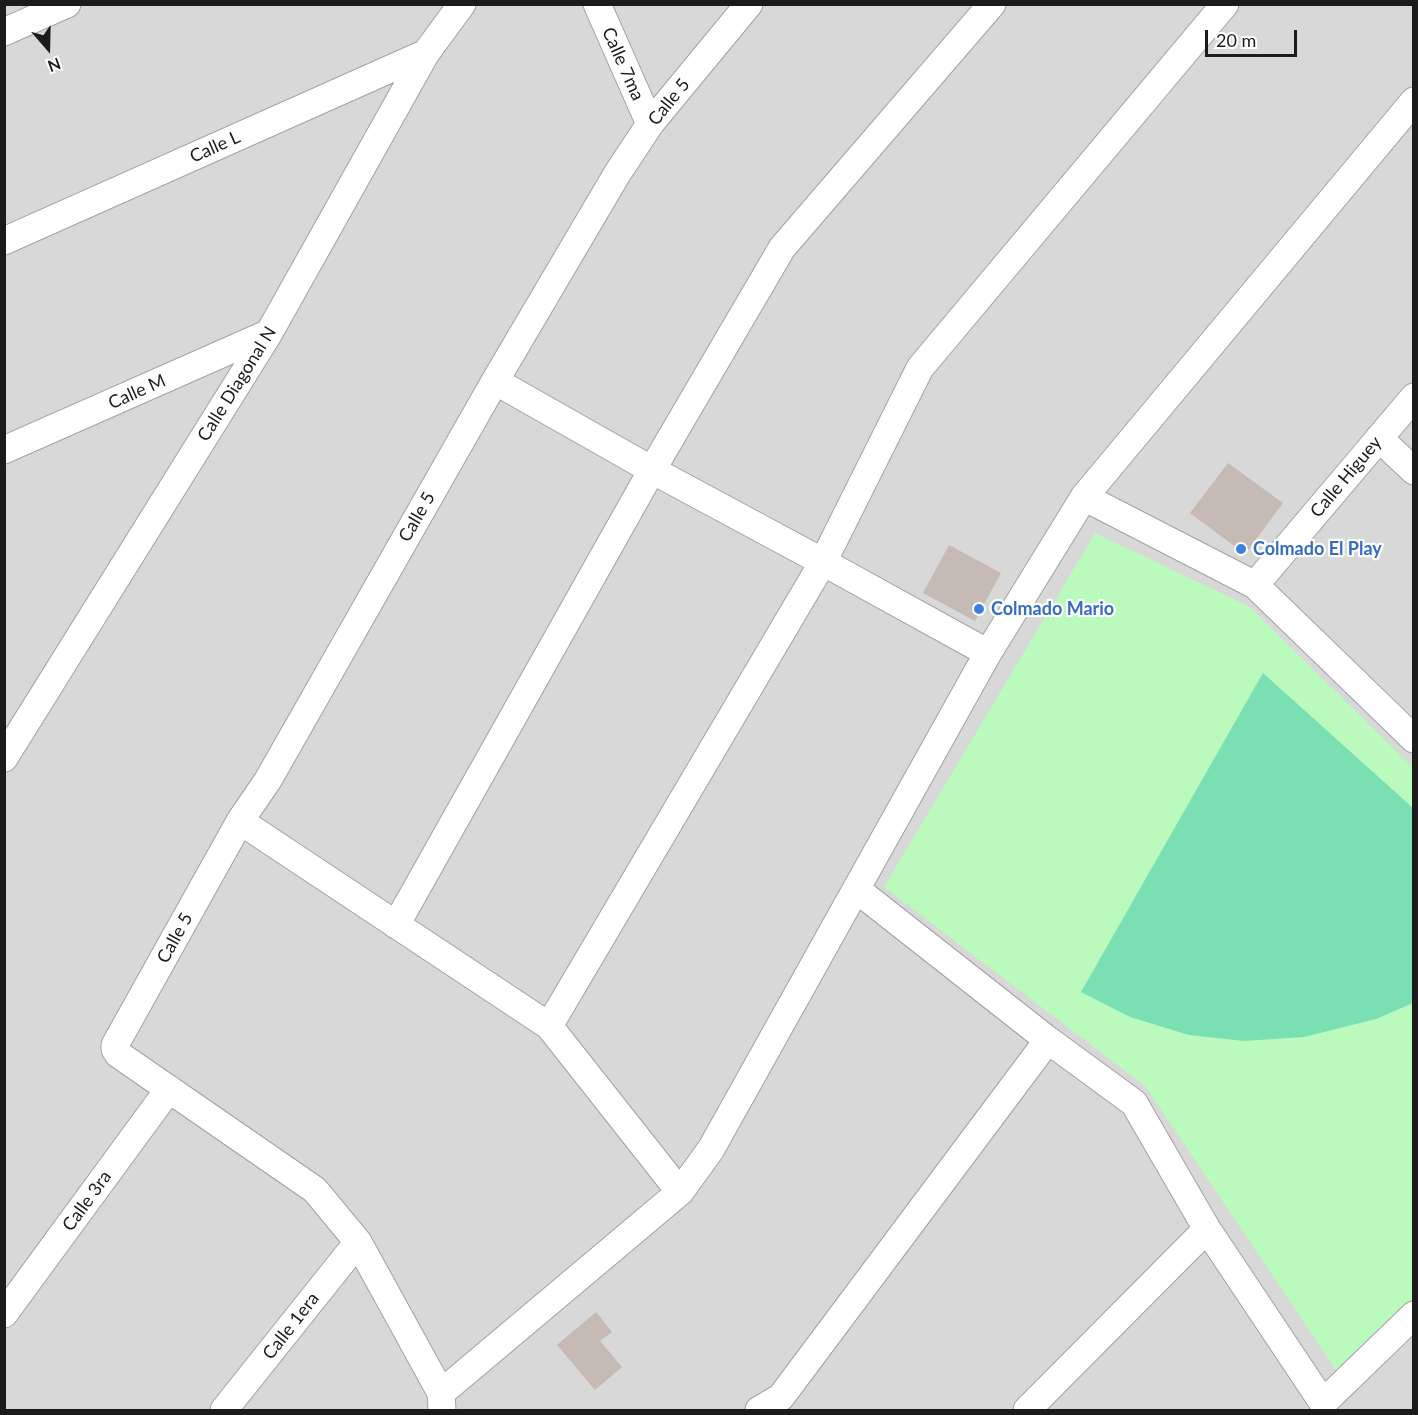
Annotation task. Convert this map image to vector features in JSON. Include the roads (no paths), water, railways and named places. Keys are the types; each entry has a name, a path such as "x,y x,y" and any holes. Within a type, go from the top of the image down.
{"street":[{"path":"4,32 66,4"},
{"name":"Calle Diagonal N","path":"4,759 269,333 426,53 462,4"},
{"name":"Calle 7ma","path":"597,4 650,124"},
{"name":"Calle 5","path":"169,1089 118,1054 115,1045 240,821 268,780 495,381 617,174 650,124 749,4"},
{"path":"396,925 652,470 782,248 992,4"},
{"path":"549,1026 823,562 920,368 1225,4"},
{"name":"Calle L","path":"4,241 426,53"},
{"path":"169,1089 315,1190 358,1242 441,1402 680,1192 711,1149 988,653 1083,497 1413,101"},
{"name":"Calle M","path":"4,450 269,333"},
{"path":"495,381 652,470 988,653"},
{"name":"Calle Higuey","path":"1255,585 1413,397"},
{"path":"1379,438 1413,471"},
{"path":"1083,497 1255,585 1413,739"},
{"path":"240,821 549,1026 680,1192"},
{"path":"856,889 1048,1040 1134,1103 1207,1229 1322,1408 1413,1315"},
{"path":"759,1410 781,1397 1048,1040"},
{"name":"Calle 3ra","path":"4,1314 169,1089"},
{"path":"1028,1410 1207,1229"},
{"name":"Calle 1era","path":"225,1410 358,1242"}],"place":[{"name":"Colmado El Play","path":"1241,549"},
{"name":"Colmado Mario","path":"979,609"}]}
